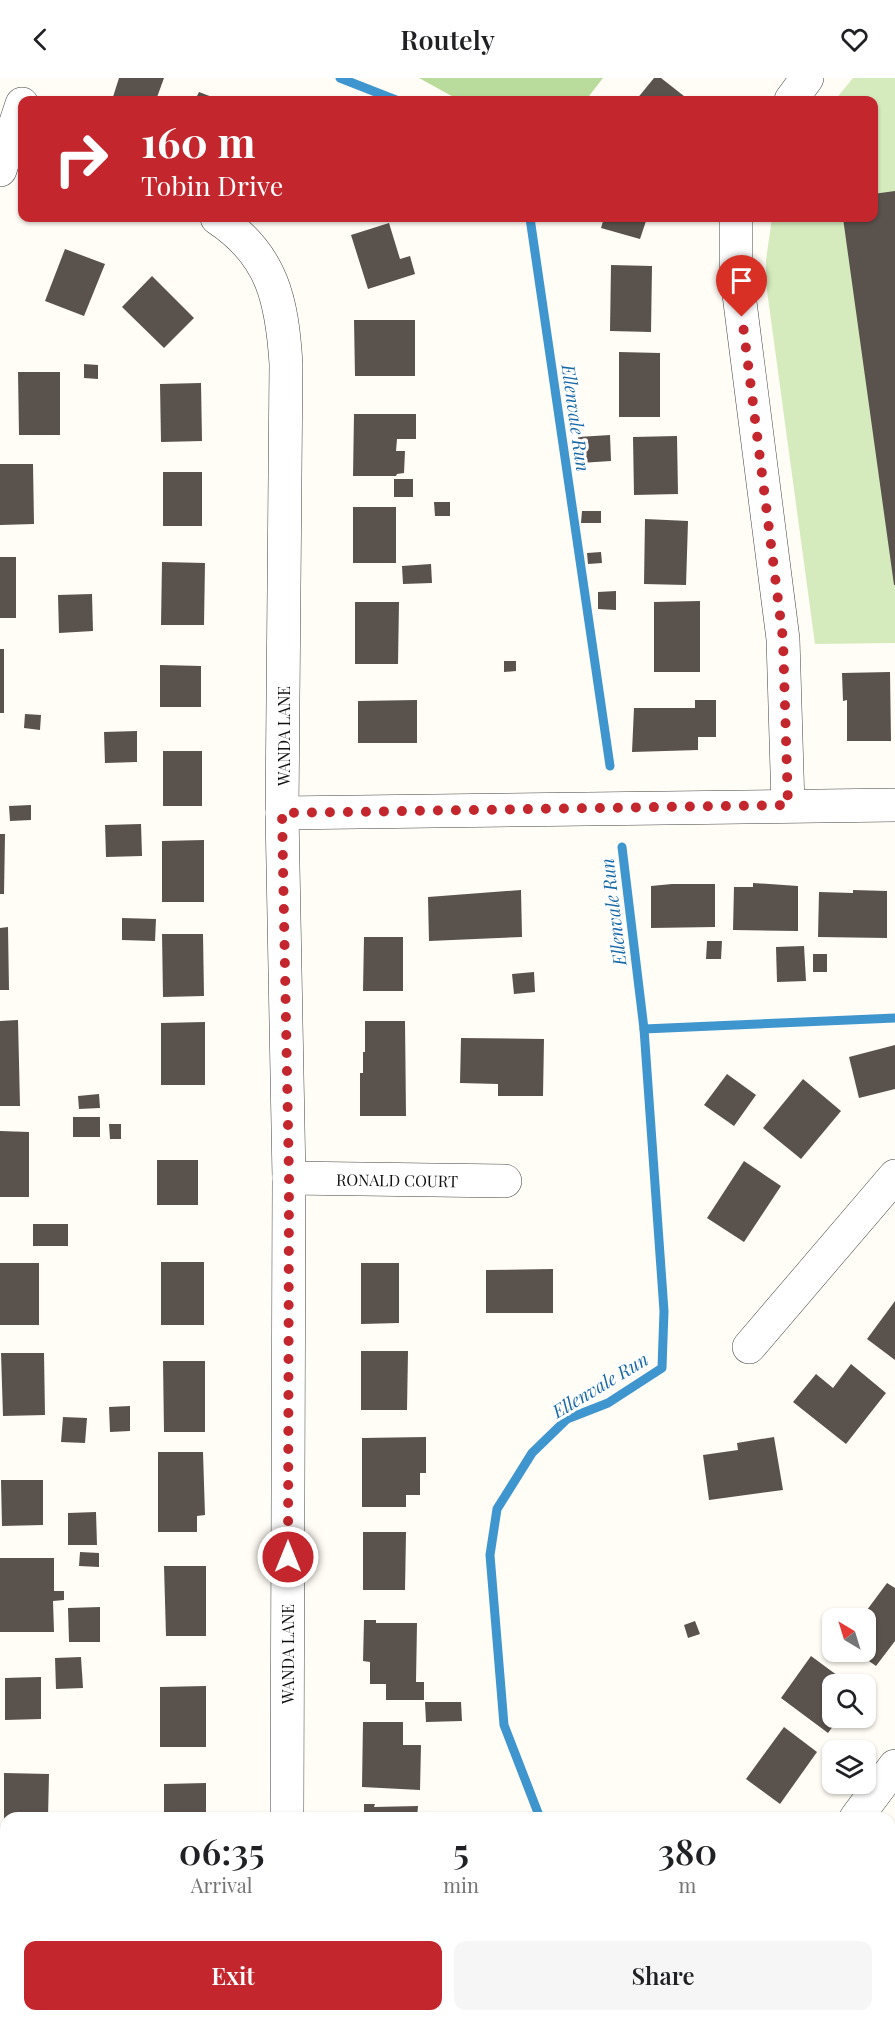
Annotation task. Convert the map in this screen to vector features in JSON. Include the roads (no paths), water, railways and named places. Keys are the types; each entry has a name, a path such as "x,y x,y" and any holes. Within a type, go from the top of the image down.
{"street":[{"path":"25,96 32,78"},
{"path":"794,96 807,78"},
{"path":"11,152 18,123"},
{"name":"WANDA LANE","path":"224,222 238,231 262,260 276,289 283,326 286,376 282,813 289,1178 287,1812"},
{"path":"736,222 736,271 783,639 788,805"},
{"path":"282,813 895,805"},
{"path":"749,1347 895,1176"},
{"name":"RONALD COURT","path":"289,1178 505,1180"},
{"path":"860,1812 895,1766"}],"waterway":[{"name":"Ellenvale Run","path":"340,78 386,96"},
{"name":"Ellenvale Run","path":"531,222 610,766"},
{"name":"Ellenvale Run","path":"538,1812 504,1725 490,1555 497,1509 532,1453 567,1419 608,1403 662,1368 664,1311 644,1029 622,847"},
{"path":"644,1029 895,1018"}]}
